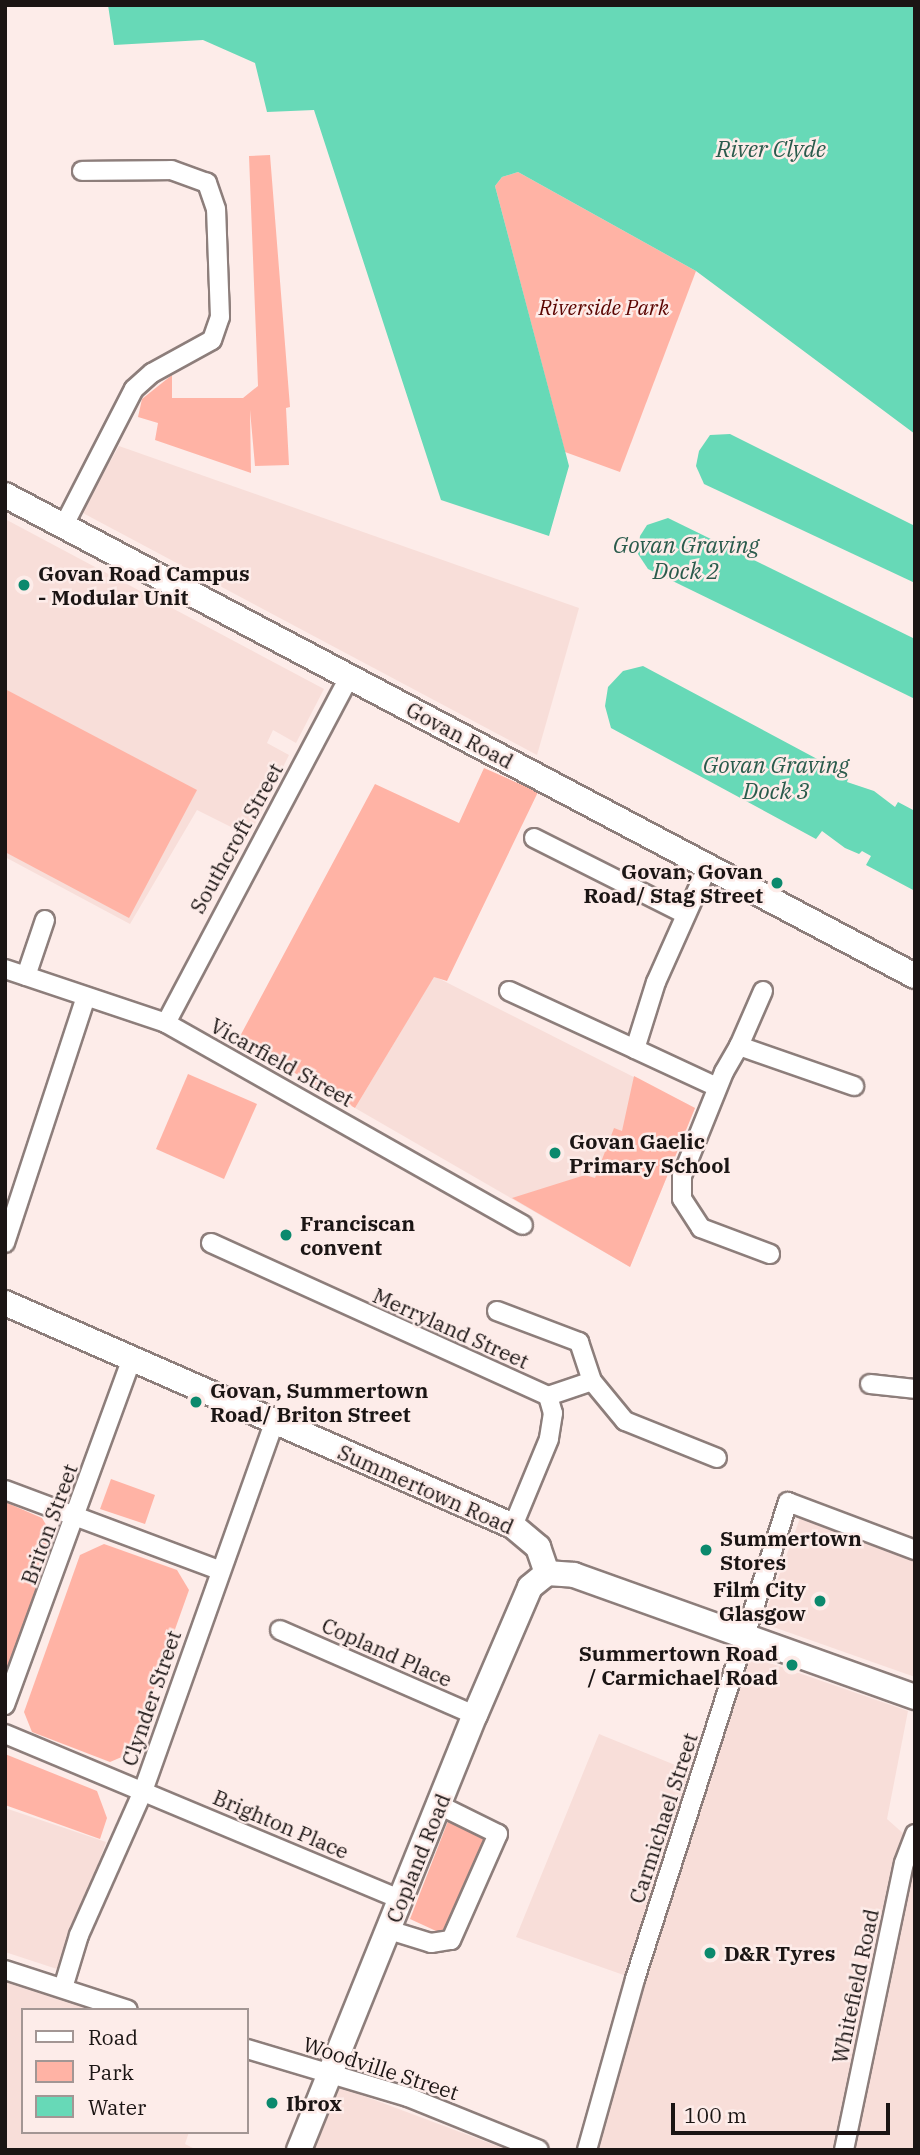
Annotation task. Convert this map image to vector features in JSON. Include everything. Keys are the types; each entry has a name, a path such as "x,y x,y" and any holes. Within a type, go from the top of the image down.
{"street":[{"path":"63,527 134,389 152,373 212,340 220,317 216,209 207,183 191,173 171,170 82,171"},
{"name":"Govan Road","path":"5,495 915,976"},
{"name":"Southcroft Street","path":"166,1023 349,677"},
{"path":"534,838 685,914"},
{"path":"635,1049 656,982 708,866"},
{"path":"26,976 45,920"},
{"name":"Vicarfield Street","path":"5,969 166,1023 523,1225"},
{"path":"509,991 717,1087"},
{"path":"763,991 739,1046 717,1087 682,1176 681,1199 701,1228 770,1254"},
{"path":"5,1243 86,997"},
{"path":"739,1046 854,1086"},
{"name":"Merryland Street","path":"211,1243 548,1396"},
{"name":"Summertown Road","path":"5,1303 513,1526 538,1547 547,1573"},
{"path":"497,1311 579,1342 592,1381 625,1421 717,1458"},
{"name":"Briton Street","path":"5,1705 77,1520 132,1358"},
{"path":"513,1526 549,1439 553,1413 548,1396 592,1381"},
{"path":"870,1384 915,1389"},
{"name":"Clynder Street","path":"63,1988 79,1935 143,1791 219,1570 275,1421"},
{"path":"5,1490 77,1520 219,1570"},
{"name":"Carmichael Street","path":"587,2150 635,1979 788,1502 915,1550"},
{"path":"547,1573 574,1575 745,1639 915,1697"},
{"name":"Copland Road","path":"299,2150 475,1715 530,1587 547,1573"},
{"name":"Copland Place","path":"280,1630 475,1715"},
{"name":"Brighton Place","path":"5,1734 401,1900"},
{"path":"389,1930 431,1942 451,1940 498,1834 439,1805"},
{"name":"Whitefield Road","path":"844,2150 904,1863 915,1834"},
{"path":"5,1970 122,2008"},
{"name":"Woodville Street","path":"248,2049 408,2097 539,2150"}],"shaded area":[{"path":"119,446 579,608 537,755 81,512"},
{"path":"5,519 324,689 296,743 273,730 267,743 289,755 249,836 197,810 130,924 5,857"},
{"name":"Govan Gaelic Primary School","path":"434,976 695,1108 630,1267 355,1108"},
{"name":"Film City Glasgow","path":"800,1518 915,1561 915,1677 762,1623"},
{"path":"750,1656 908,1711 887,1819 915,1844 915,2150 590,2150 635,1979 516,1937 599,1734 707,1778"},
{"path":"5,1808 106,1842 60,1970 5,1952"},
{"path":"5,1982 86,2008 21,2008 21,2134 188,2134 185,2144 197,2150 5,2150"},
{"path":"340,2087 508,2150 312,2150"}],"green space":[{"path":"270,155 290,407 286,408 289,465 255,466 250,410 251,473 155,440 158,423 138,417 142,399 172,375 172,398 243,398 258,386 249,156"},
{"name":"Riverside Park","path":"518,172 696,271 620,472 565,452 495,186 502,177"},
{"path":"5,689 197,790 129,918 5,852"},
{"path":"484,768 538,792 447,981 434,977 355,1108 238,1040 375,784 459,823"},
{"path":"188,1074 257,1104 224,1179 156,1149"},
{"path":"634,1076 695,1108 630,1267 512,1198 585,1175 595,1178 614,1128 622,1131"},
{"path":"111,1479 155,1495 145,1524 100,1509"},
{"path":"5,1502 42,1518 54,1538 5,1684"},
{"path":"104,1544 177,1570 189,1590 131,1753 110,1762 32,1732 24,1712 80,1555"},
{"path":"5,1754 97,1791 107,1818 100,1839 5,1805"},
{"path":"450,1816 493,1836 447,1936 410,1919"}],"water":[{"name":"River Clyde","path":"108,5 915,5 915,434 696,271 518,172 502,177 495,186 569,466 549,536 441,500 314,110 267,112 255,63 203,40 114,45"},
{"path":"730,434 915,526 915,583 704,484 696,466 699,451 710,435"},
{"name":"Govan Graving Dock 2","path":"668,518 915,639 915,699 648,569 638,554 640,536 647,525"},
{"name":"Govan Graving Dock 3","path":"643,666 849,776 847,782 874,791 895,807 898,802 915,811 915,891 866,865 871,856 862,851 859,854 845,848 822,831 816,839 611,728 605,706 608,687 623,671"}],"place":[{"name":"Govan Road Campus - Modular Unit","path":"24,585"},
{"name":"Govan, Govan Road/ Stag Street","path":"777,883"},
{"name":"Govan Gaelic Primary School","path":"555,1153"},
{"name":"Franciscan convent","path":"286,1235"},
{"name":"Govan, Summertown Road/ Briton Street","path":"196,1402"},
{"name":"Summertown Stores","path":"706,1550"},
{"name":"Film City Glasgow","path":"820,1601"},
{"name":"Summertown Road / Carmichael Road","path":"792,1665"},
{"name":"D&R Tyres","path":"710,1953"},
{"name":"Ibrox","path":"272,2103"}]}
